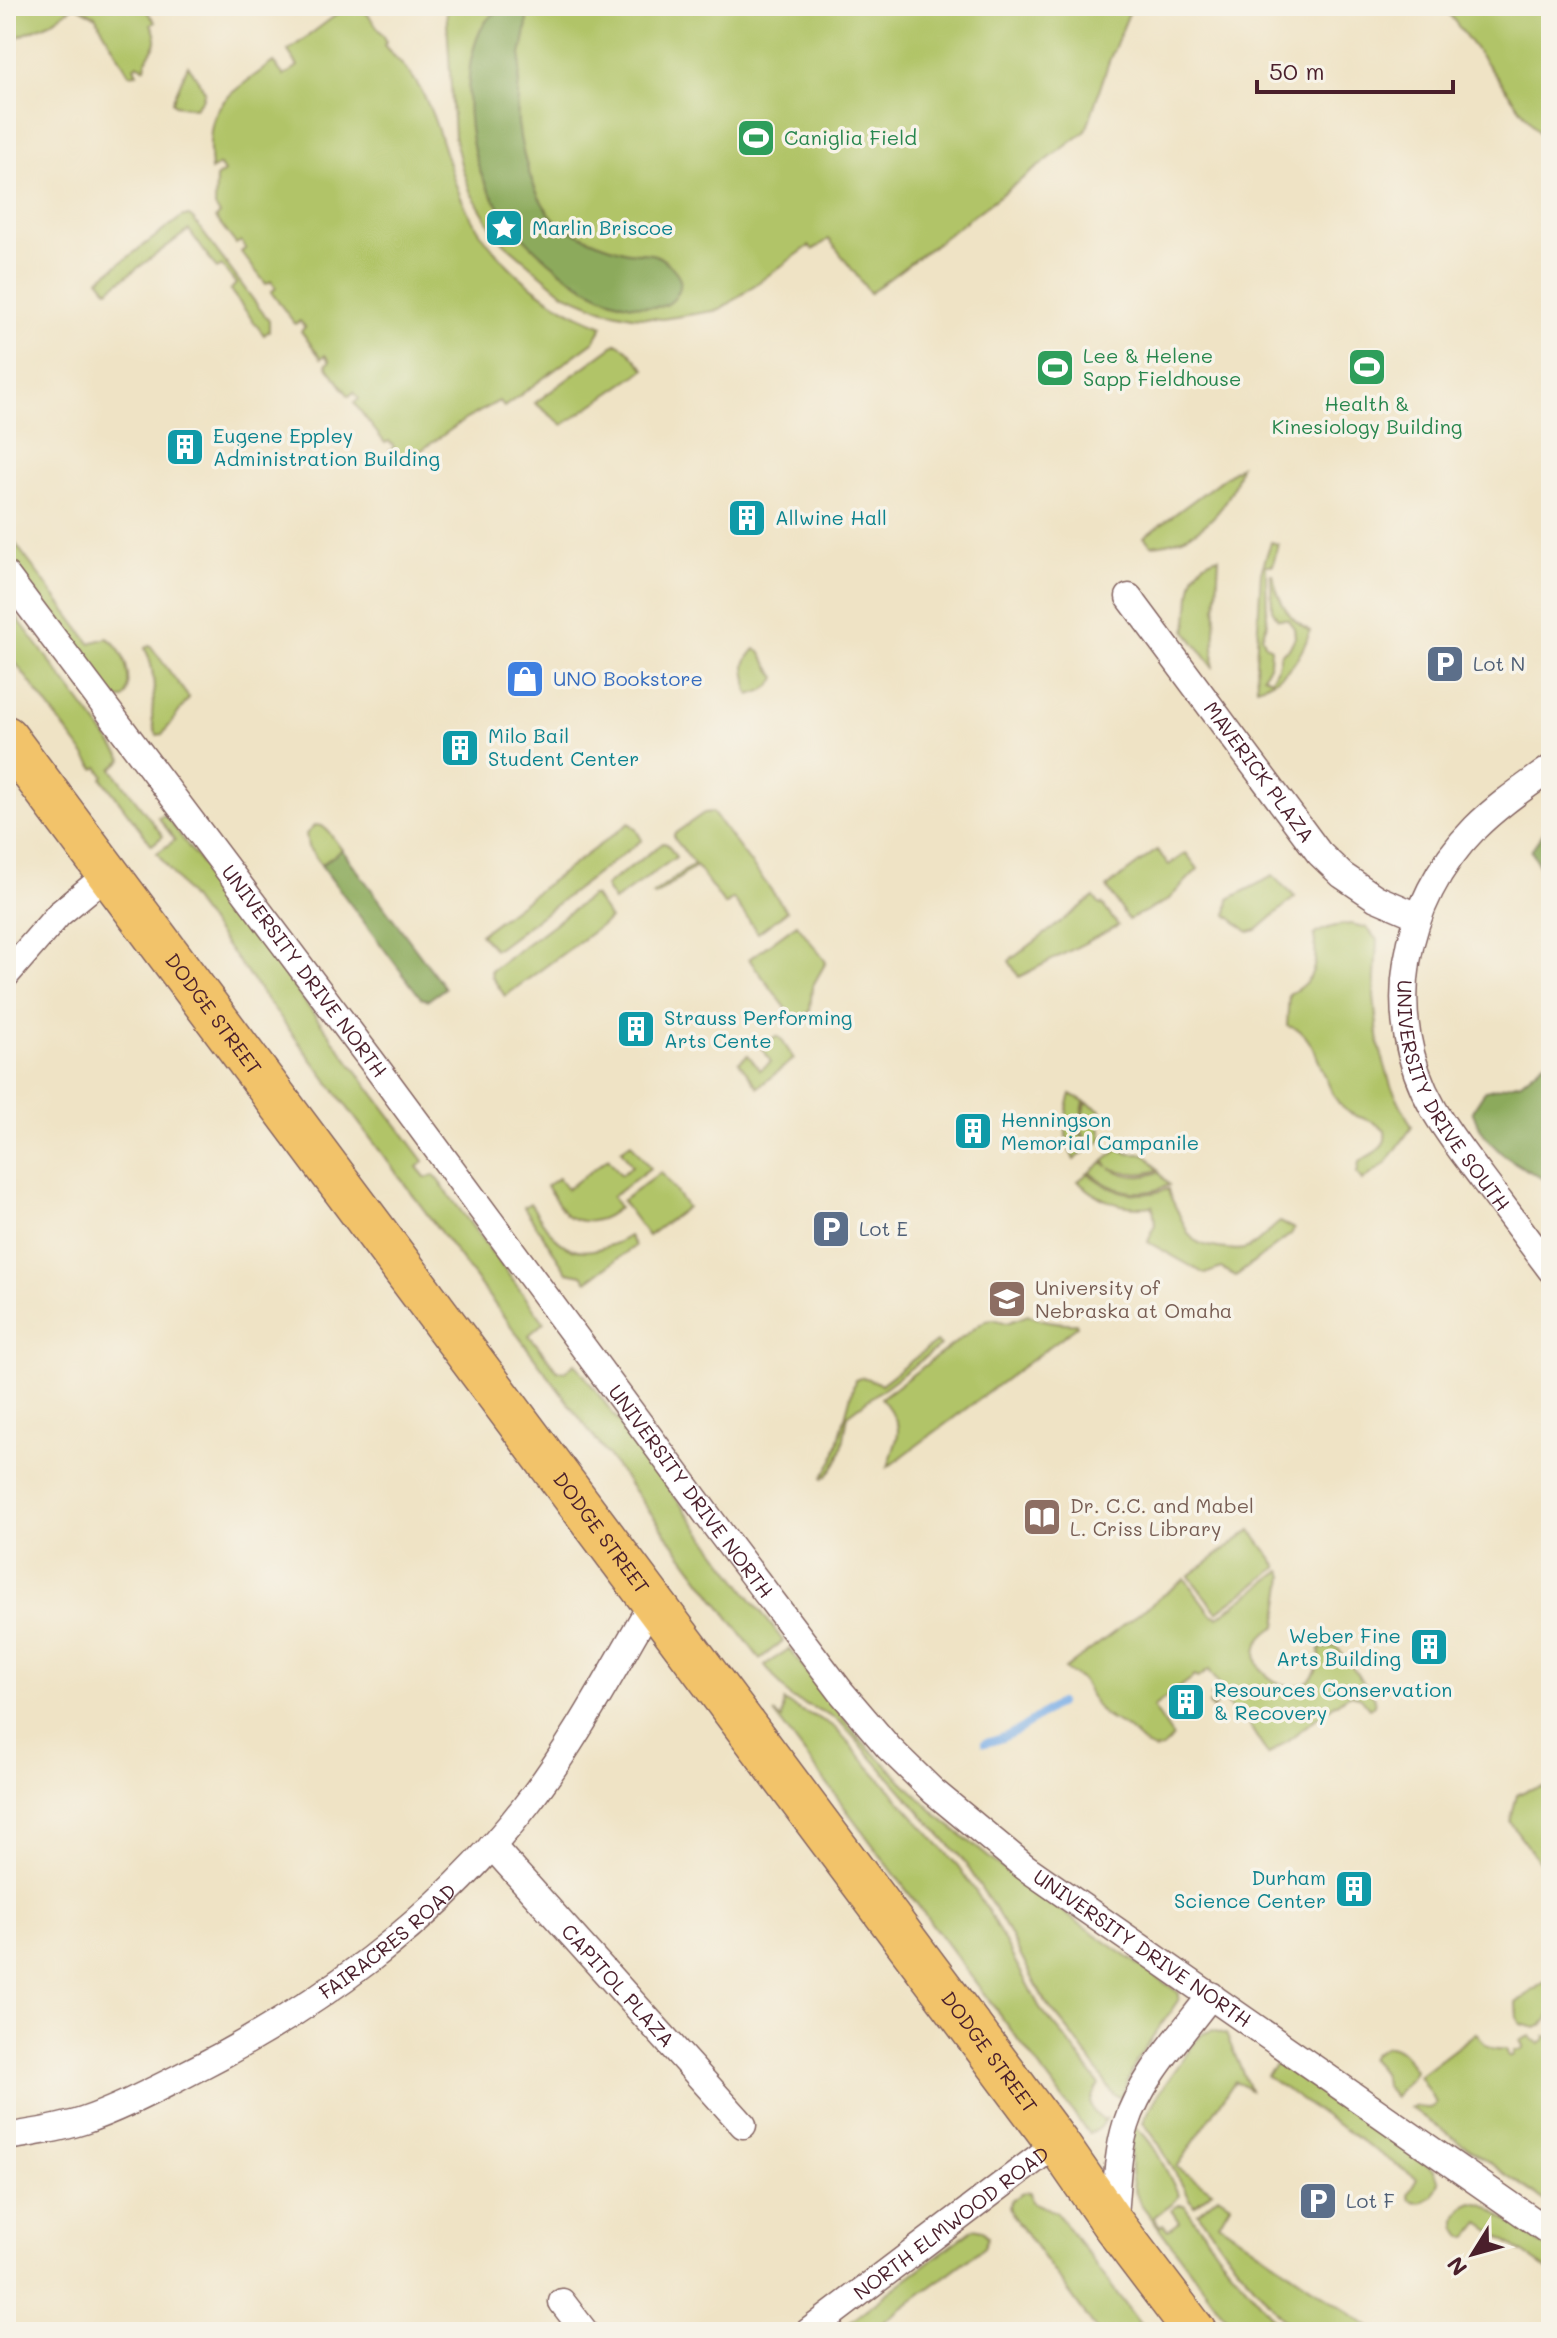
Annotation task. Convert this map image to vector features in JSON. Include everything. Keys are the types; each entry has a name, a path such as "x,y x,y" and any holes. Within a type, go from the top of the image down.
{"highway":[{"name":"DODGE STREET","path":"6,737 1195,2332"}],"street":[{"name":"UNIVERSITY DRIVE NORTH","path":"6,575 862,1718 933,1791 1025,1867 1551,2233"},
{"name":"MAVERICK PLAZA","path":"1129,597 1319,853 1342,875 1376,898 1418,916"},
{"name":"UNIVERSITY DRIVE SOUTH","path":"1551,768 1493,811 1440,870 1426,894 1409,945 1403,1002 1412,1057 1433,1109 1551,1270"},
{"path":"6,975 59,914 109,873"},
{"name":"FAIRACRES ROAD","path":"6,2137 46,2131 84,2120 126,2104 222,2056 332,1987 396,1937 449,1891 527,1804 561,1757 652,1603"},
{"name":"CAPITOL PLAZA","path":"492,1846 743,2125"},
{"path":"1113,2224 1121,2145 1133,2106 1168,2052 1211,1995"},
{"name":"NORTH ELMWOOD ROAD","path":"808,2332 1057,2143"},
{"path":"562,2302 585,2332"}],"green space":[{"path":"6,6 74,6 50,23 6,42"},
{"path":"76,6 143,6 155,22 151,25 156,39 145,68 137,64 134,67 137,73 129,74 95,16"},
{"path":"348,6 362,7 384,36 384,45 416,82 434,119 456,185 480,232 514,271 534,288 579,316 603,326 594,341 504,407 499,401 466,419 413,456 393,456 390,451 394,447 389,441 385,443 354,403 359,399 354,392 349,396 326,365 330,361 325,355 321,358 301,331 305,327 300,321 295,324 271,292 276,288 271,281 266,284 241,252 246,248 241,241 236,244 216,218 220,214 215,207 216,178 224,172 219,165 211,170 210,147 211,130 221,105 241,85 273,62 284,76 298,66 288,51"},
{"path":"446,6 1132,6 1109,61 1086,131 870,293 829,239 813,250 809,246 720,310 662,319 604,310 563,293 504,243 490,225 471,193 454,136"},
{"path":"1443,6 1551,6 1551,149"},
{"path":"515,8 525,16 527,23 521,56 518,123 527,167 539,197 547,210 568,229 610,247 655,255 666,262 676,272 680,288 666,305 651,307 621,302 578,283 521,235 486,185 475,156 470,124 468,92 471,62 477,39 488,19"},
{"path":"188,65 205,91 195,108 172,102"},
{"path":"183,216 193,219 269,321 269,331 264,335 230,290 236,284 222,266 217,269 189,230 108,290 99,279"},
{"path":"617,343 627,349 645,369 563,425 535,403"},
{"path":"1240,466 1220,510 1197,531 1168,543 1151,545 1144,537"},
{"path":"6,531 90,643 107,638 118,649 128,675 124,699 118,699 111,693 6,552"},
{"path":"1271,542 1278,544 1273,565 1266,565 1267,624 1262,636 1271,648 1270,663 1263,676 1271,679 1281,653 1289,649 1295,637 1294,628 1287,619 1278,619 1272,610 1271,574 1284,607 1295,621 1310,631 1291,666 1276,679 1257,687 1261,572"},
{"path":"1219,557 1213,667 1186,631 1194,577 1207,562"},
{"path":"6,603 123,759 112,769 163,836 152,845 102,778 104,776 98,767 95,769 6,650"},
{"path":"150,645 189,698 163,734 157,735 152,719 153,675 145,648"},
{"path":"755,649 776,677 769,687 750,695 745,665"},
{"path":"712,812 787,911 758,933 733,899 725,905 696,866 655,896 653,894 694,864 674,834 704,813"},
{"path":"165,815 424,1161 417,1167 426,1178 434,1175 544,1322 529,1335 558,1371 565,1371 575,1363 783,1641 760,1659 157,853 175,840 158,817"},
{"path":"629,823 642,840 498,948 494,949 480,934"},
{"path":"315,825 328,831 360,874 339,889 308,847 306,834"},
{"path":"1551,825 1551,890 1531,850"},
{"path":"663,843 676,857 614,901 606,885"},
{"path":"342,850 445,988 428,1000 421,998 321,865"},
{"path":"1157,850 1169,865 1186,853 1198,869 1167,901 1128,920 1107,887"},
{"path":"1273,876 1295,897 1257,930 1249,932 1227,915 1229,899"},
{"path":"591,896 610,919 505,996 491,971"},
{"path":"1094,897 1118,926 1019,977 1009,961"},
{"path":"797,924 826,962 812,987 810,1011 796,1021 749,959"},
{"path":"1351,924 1367,928 1377,940 1374,996 1379,1045 1391,1086 1412,1127 1387,1162 1362,1181 1357,1173 1359,1162 1382,1147 1385,1131 1343,1108 1333,1094 1311,1044 1299,1030 1287,1026 1289,994 1305,983 1313,970 1316,954 1314,935 1327,928"},
{"path":"776,1036 794,1059 758,1087 739,1062 748,1055 760,1070 771,1062 761,1047"},
{"path":"1551,1057 1551,1183 1494,1147 1472,1111 1485,1091 1521,1082"},
{"path":"1071,1094 1084,1101 1079,1129 1086,1151 1074,1160 1065,1127"},
{"path":"1086,1102 1101,1110 1099,1123 1103,1139 1088,1150 1081,1127"},
{"path":"631,1143 650,1168 612,1197 619,1207 594,1221 566,1215 546,1186 558,1178 567,1189 608,1158 621,1175 632,1166 621,1150"},
{"path":"1119,1149 1130,1154 1146,1154 1158,1170 1139,1173 1110,1168 1134,1176 1159,1172 1169,1185 1148,1191 1128,1191 1108,1185 1090,1172 1103,1162 1109,1167 1104,1161"},
{"path":"661,1172 687,1207 648,1236 622,1201"},
{"path":"1088,1173 1106,1186 1126,1193 1146,1194 1168,1189 1189,1234 1207,1246 1244,1249 1280,1222 1294,1229 1236,1276 1221,1268 1205,1274 1148,1242 1155,1224 1153,1206 1132,1207 1104,1199 1078,1181"},
{"path":"530,1203 555,1238 571,1249 593,1250 629,1236 635,1246 587,1281 582,1275 567,1272 524,1207"},
{"path":"1028,1315 1052,1322 1076,1323 1077,1326 888,1467 898,1431 894,1417 881,1398 986,1320 1007,1323"},
{"path":"936,1342 940,1346 848,1415 839,1458 823,1479 834,1458 855,1380 863,1377 881,1384"},
{"path":"1251,1530 1278,1567 1217,1612 1189,1576"},
{"path":"1281,1571 1284,1576 1277,1626 1260,1641 1256,1656 1262,1670 1274,1681 1289,1686 1304,1684 1315,1672 1320,1649 1336,1646 1375,1698 1374,1705 1369,1708 1361,1698 1352,1694 1346,1696 1268,1755 1247,1722 1232,1710 1223,1697 1213,1709 1209,1704 1214,1700 1211,1696 1221,1687 1209,1670 1198,1678 1195,1676 1153,1707 1173,1737 1155,1750 1104,1715 1084,1683 1065,1669 1185,1579 1211,1614 1218,1617"},
{"path":"789,1649 860,1739 938,1816 1013,1877 1179,1993 1179,1999 1136,2062 1121,2097 1114,2095 1074,2037 1045,2002 1003,1922 964,1861 842,1724 830,1715 791,1698 765,1665"},
{"path":"784,1701 836,1729 958,1866 986,1907 1040,2008 1099,2085 1091,2104 1098,2116 1106,2119 1101,2127 1089,2134 774,1713 782,1719"},
{"path":"1543,1787 1551,1788 1551,1877 1510,1822 1517,1795"},
{"path":"1551,1977 1551,2007 1547,2020 1536,2028 1521,2024 1516,2003"},
{"path":"1212,2030 1226,2034 1250,2090 1235,2081 1177,2167 1212,2191 1194,2206 1143,2122 1195,2042 1202,2034"},
{"path":"1476,2033 1488,2046 1506,2049 1509,2057 1514,2055 1514,2051 1523,2049 1520,2040 1530,2036 1539,2044 1545,2041 1545,2036 1551,2037 1551,2205 1410,2108 1430,2108 1436,2103 1419,2076"},
{"path":"1385,2046 1399,2050 1415,2070 1395,2097 1385,2087 1383,2075 1370,2059"},
{"path":"1278,2062 1434,2170 1439,2183 1433,2196 1421,2203 1410,2200 1408,2194 1417,2179 1266,2076"},
{"path":"1134,2127 1154,2148 1179,2195 1154,2217 1160,2226 1163,2224 1168,2230 1179,2222 1171,2210 1184,2205 1218,2253 1285,2332 1237,2332 1141,2204 1131,2176"},
{"path":"1030,2192 1032,2202 1056,2212 1146,2332 1098,2332 1012,2215 1009,2207 1011,2201"},
{"path":"1218,2196 1230,2204 1219,2223 1377,2332 1294,2332 1223,2248 1198,2213"},
{"path":"1473,2202 1483,2204 1551,2251 1551,2272 1480,2223 1469,2237 1463,2237 1457,2227 1457,2217 1462,2208"},
{"path":"974,2228 982,2230 988,2237 984,2247 870,2332 836,2332"}],"waterway":[{"path":"985,1743 1015,1732 1059,1703"}],"place":[{"name":"Caniglia Field","path":"756,138"},
{"name":"Marlin Briscoe","path":"504,228"},
{"name":"Health & Kinesiology Building","path":"1367,367"},
{"name":"Lee & Helene Sapp Fieldhouse","path":"1055,368"},
{"name":"Eugene Eppley Administration Building","path":"185,447"},
{"name":"Allwine Hall","path":"747,518"},
{"name":"Lot N","path":"1445,664"},
{"name":"UNO Bookstore","path":"525,679"},
{"name":"Milo Bail Student Center","path":"460,748"},
{"name":"Strauss Performing Arts Cente","path":"636,1029"},
{"name":"Henningson Memorial Campanile","path":"973,1131"},
{"name":"Lot E","path":"831,1229"},
{"name":"University of Nebraska at Omaha","path":"1007,1299"},
{"name":"Dr. C.C. and Mabel L. Criss Library","path":"1042,1517"},
{"name":"Weber Fine Arts Building","path":"1429,1647"},
{"name":"Resources Conservation & Recovery","path":"1186,1702"},
{"name":"Durham Science Center","path":"1354,1889"},
{"name":"Lot F","path":"1318,2201"}]}
